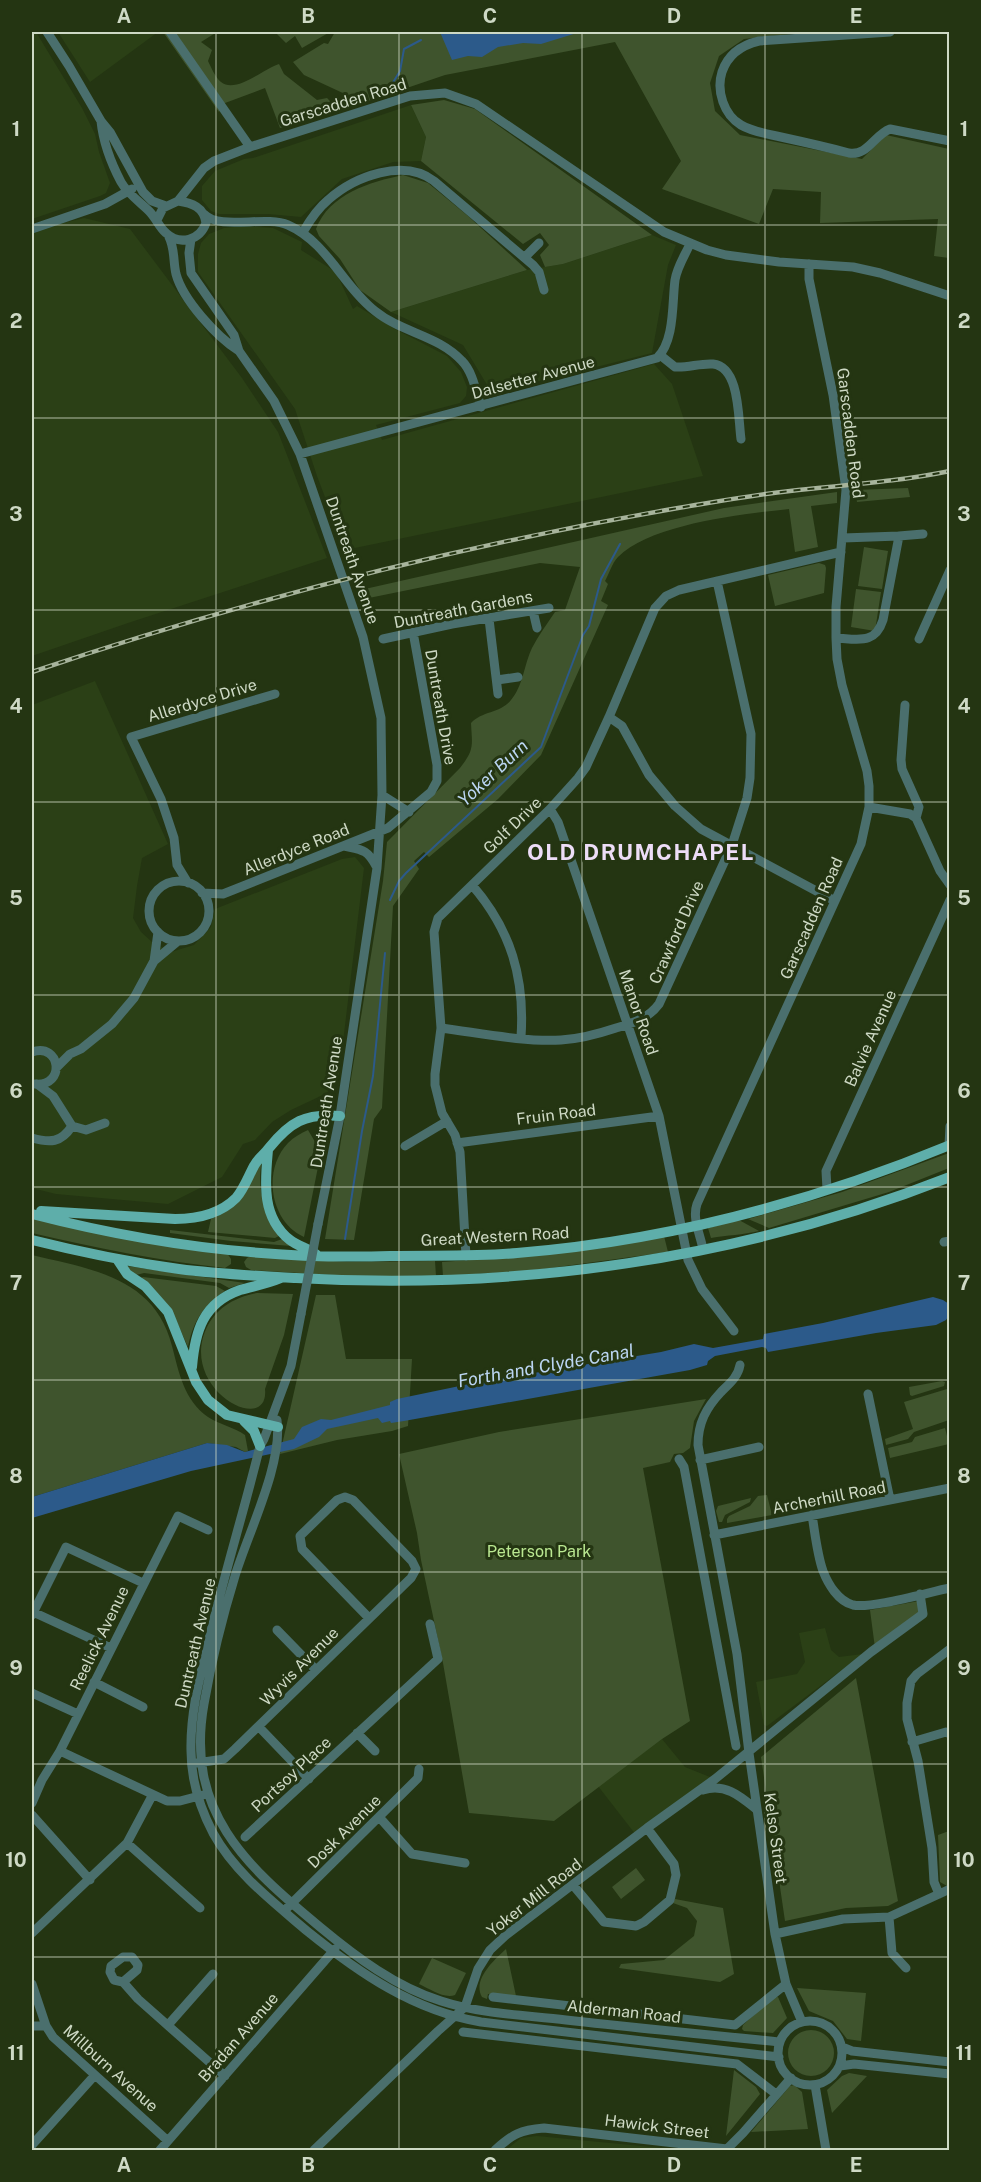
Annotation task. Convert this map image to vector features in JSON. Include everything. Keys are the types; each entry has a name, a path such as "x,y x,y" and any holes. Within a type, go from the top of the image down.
{"main road":[{"path":"32,1212 176,1219 192,1219 210,1214 236,1198 260,1156 268,1150 282,1132 300,1120 319,1115 340,1116"},
{"name":"Great Western Road","path":"32,1212 114,1232 184,1244 318,1256 370,1258 518,1253 588,1245 682,1229 765,1209 891,1168 949,1145"},
{"path":"268,1150 264,1189 272,1215 288,1238 310,1248 318,1256"},
{"path":"32,1240 117,1259 182,1269 282,1278 403,1282 501,1278 590,1269 687,1253 769,1236 838,1217 950,1177"},
{"path":"117,1259 127,1275 145,1286 168,1312 192,1371 208,1400 227,1414 273,1426"},
{"path":"192,1371 196,1336 211,1309 231,1294 282,1278"},
{"path":"242,1419 262,1443"}],"street":[{"path":"47,32 110,132 138,185 152,201 166,206"},
{"path":"170,32 250,147"},
{"path":"890,32 759,41 749,44 740,48 726,63 721,80 722,100 732,117 751,130 849,153 864,151 890,129 950,141"},
{"name":"Garscadden Road","path":"178,201 204,168 214,162 250,147 410,96 434,93 454,95 476,104 664,232 690,244 726,255 809,264 809,279 834,395 846,490 836,607 837,659 842,685 867,771 869,807 861,843 698,1204 695,1215 703,1249"},
{"path":"101,121 102,135 122,184 158,220 161,228 170,237 177,240 191,239 200,234 206,223 204,214"},
{"path":"303,232 320,208 340,190 377,174 396,170 416,171 435,181 525,257 539,272 544,290"},
{"path":"194,205 195,181"},
{"path":"32,229 105,204 138,185"},
{"path":"158,220 160,212 166,206 178,201 194,205 207,217 220,221 278,222 303,232 332,262 357,296 377,313 451,349 465,364 481,407"},
{"path":"204,228 220,221"},
{"name":"Duntreath Avenue","path":"170,237 176,273 183,289 224,342 239,351"},
{"name":"Duntreath Avenue","path":"191,239 189,253 191,273 234,335 239,351 274,401 300,454 334,548 369,660 381,718 382,795 377,868 340,1116 291,1366 275,1409 273,1426 262,1443 252,1475 196,1692 191,1729 198,1797 210,1826 228,1855 245,1875 284,1911 333,1952 388,1989 453,2017"},
{"path":"525,257 539,243"},
{"path":"690,244 676,272 672,319 660,355 675,367 711,364 726,370 734,383 741,439"},
{"path":"809,264 853,267 880,273 950,296"},
{"name":"Dalsetter Avenue","path":"300,454 652,360 660,355"},
{"path":"843,538 923,534"},
{"path":"836,638 870,638 880,629 899,536"},
{"name":"Golf Drive","path":"466,1256 462,1162 457,1143 439,1101 435,1074 441,1028 435,924 444,910 550,809 586,767 660,601 679,590 841,552"},
{"path":"919,639 950,570"},
{"name":"Crawford Drive","path":"441,1028 552,1040 573,1039 627,1025 644,1018 653,1012 666,993 732,845 747,798 752,754 751,734 717,581"},
{"name":"Duntreath Gardens","path":"383,639 549,608"},
{"path":"533,611 537,628"},
{"path":"489,619 498,694"},
{"name":"Duntreath Drive","path":"380,832 409,812 431,792 437,781 413,632"},
{"path":"496,680 518,676"},
{"name":"Allerdyce Drive","path":"188,883 177,866 174,838 161,800 131,737 275,694"},
{"path":"905,705 900,760 920,807 916,819"},
{"path":"609,717 622,726 649,776 675,806 701,829 835,901"},
{"path":"382,795 409,812"},
{"path":"869,807 909,814 916,819 940,871 950,885"},
{"name":"Manor Road","path":"550,809 558,822 659,1116 692,1270 702,1289 734,1331"},
{"name":"Allerdyce Road","path":"202,893 223,894 380,832"},
{"path":"344,846 365,850 377,868"},
{"path":"164,886 177,866"},
{"path":"164,886 178,882 188,883 202,893 208,911"},
{"path":"472,885 492,910 510,947 521,984 523,1016 521,1037"},
{"name":"Allerdyce Road","path":"34,1083 46,1083 70,1054 101,1034 134,998 154,961 158,932 149,911 155,894 164,886"},
{"name":"Allerdyce Road","path":"154,961 178,941 188,940 197,935 205,925 208,911 223,894"},
{"name":"Balvie Avenue","path":"828,1189 826,1172 950,900"},
{"path":"158,932 178,941"},
{"path":"32,1052 39,1050 50,1054 70,1054"},
{"path":"50,1054 54,1058 53,1096"},
{"path":"34,1083 53,1096 72,1126 86,1130 105,1123"},
{"name":"Fruin Road","path":"457,1143 659,1116"},
{"path":"405,1146 447,1122"},
{"path":"32,1138 52,1142 60,1140 72,1126"},
{"path":"949,1145 950,1126"},
{"name":"Kelso Street","path":"740,1365 735,1378 704,1414 698,1438 700,1460 737,1654 748,1753 775,1934 786,1984 802,2022"},
{"path":"868,1394 890,1500"},
{"name":"Duntreath Avenue","path":"273,1426 278,1439 252,1532 235,1577 206,1693 196,1763 224,1830 237,1850 291,1903 340,1943 396,1981 440,2001 465,2007"},
{"path":"700,1460 759,1447"},
{"path":"679,1459 684,1467 736,1746"},
{"name":"Archerhill Road","path":"714,1535 950,1488"},
{"name":"Wyvis Avenue","path":"196,1763 224,1759 411,1578 416,1569 412,1561 353,1500 345,1497 337,1500 300,1536 302,1549 369,1618"},
{"path":"812,1515 823,1570 831,1588 841,1599 862,1605 950,1588"},
{"name":"Reelick Avenue","path":"32,1803 178,1516 208,1530"},
{"path":"111,1648 32,1614 66,1547 142,1583"},
{"name":"Yoker Mill Road","path":"465,2007 478,1969 490,1950 505,1936 647,1827 698,1792 871,1652 923,1614 920,1594"},
{"name":"Portsoy Place","path":"245,1837 438,1659 430,1624"},
{"path":"278,1630 316,1670"},
{"path":"939,1894 934,1882 932,1848 918,1761 907,1719 907,1703 911,1682 917,1674 950,1649"},
{"path":"718,1658 737,1654"},
{"path":"94,1682 143,1707"},
{"path":"32,1693 78,1714"},
{"path":"259,1726 309,1779"},
{"path":"912,1742 946,1732 950,1734"},
{"path":"357,1733 375,1751"},
{"path":"60,1751 152,1796 167,1801 180,1801 208,1793"},
{"name":"Dosk Avenue","path":"284,1911 380,1818 418,1778 419,1769"},
{"name":"Yoker Mill Road","path":"698,1792 713,1786 729,1790 756,1809"},
{"path":"33,1927 90,1880 126,1843 152,1796"},
{"path":"32,1815 90,1880"},
{"path":"380,1818 412,1854 465,1863"},
{"path":"573,1885 604,1922 636,1926 644,1922 670,1900 676,1875 674,1864 647,1827"},
{"path":"126,1843 200,1908"},
{"path":"775,1934 843,1919 888,1917 950,1889"},
{"path":"888,1917 892,1953 906,1968"},
{"name":"Bradan Avenue","path":"160,2151 340,1943"},
{"path":"168,2025 213,1974"},
{"path":"123,1982 138,2000 225,2076"},
{"path":"32,1984 46,2026"},
{"name":"Alderman Road","path":"493,1997 735,2025 786,1984"},
{"path":"314,2151 465,2007"},
{"name":"Alderman Road","path":"465,2007 483,2011 734,2039 780,2042"},
{"name":"Alderman Road","path":"453,2017 778,2057"},
{"path":"802,2022 817,2022 826,2025 838,2036 842,2047 840,2066 830,2078 815,2085 803,2084 791,2078 782,2069 778,2057 780,2042 787,2031 802,2022"},
{"name":"Millburn Avenue","path":"32,2026 46,2026 53,2037 168,2141"},
{"path":"511,2037 512,2026"},
{"path":"463,2032 737,2064 776,2094"},
{"path":"842,2047 852,2051 950,2062"},
{"path":"840,2066 854,2064 950,2074"},
{"path":"32,2145 94,2075"},
{"name":"Hawick Street","path":"495,2151 511,2136 525,2129 544,2128 727,2150 791,2078"},
{"path":"815,2085 826,2151"}],"shaded area":[{"path":"32,32 36,32 82,108 95,134 110,183 106,193 100,196 32,219"},
{"path":"58,32 158,32 90,82"},
{"path":"411,105 426,137 421,161 393,162 342,179 301,217 219,214 211,211 202,200 202,186 215,171 244,159 253,158"},
{"path":"84,218 130,229 242,378 278,432 327,558 32,656 32,234"},
{"path":"244,226 273,228 302,242 301,250 336,272 353,309 357,306 447,356 461,372 467,387 466,396 460,403 376,425 382,440 654,364 672,384 703,476 345,550 295,409 198,272 198,254 201,243 209,234 224,228"},
{"path":"652,235 676,245 668,265 652,353 492,393 463,345 391,312 527,270 563,264"},
{"path":"95,681 168,844 142,858 137,886 133,918 141,932 152,942 171,952 194,945 211,927 215,909 342,859 355,857 364,868 339,1075 327,1093 291,1110 272,1122 255,1140 243,1144 222,1177 168,1204 56,1194 32,1188 32,705"},
{"path":"825,1628 831,1650 839,1657 863,1654 767,1726 764,1725 756,1682 797,1674 805,1662 799,1633"},
{"path":"662,1739 685,1767 715,1779 636,1835 598,1786"},
{"path":"537,2136 662,2148 662,2150 506,2150 521,2138"}],"green space":[{"path":"163,32 217,32 201,42 212,50 208,61 221,82 227,85 242,83 279,64 284,74 317,100 327,98 333,104 332,112 305,121 302,114 292,117 292,125 280,128 265,88 225,103 219,112"},
{"path":"275,32 330,32 302,48 295,36 286,43"},
{"path":"335,32 809,32 744,39 719,56 710,83 715,111 740,135 862,159 886,135 949,149 949,258 934,256 938,219 820,223 821,192 773,189 759,224 662,189 681,161 615,42 445,75 351,107 345,94 304,75 293,62 324,43 328,44"},
{"path":"444,100 475,109 652,235 563,264 545,267 540,255 549,245 540,233 523,244 421,161 426,137 411,105"},
{"path":"403,175 428,183 527,270 391,312 360,290 340,259 319,236 316,229 330,207 341,198 377,181"},
{"path":"908,488 910,497 857,502 855,490"},
{"path":"837,492 837,503 811,506 818,547 795,552 789,509 699,522 674,529 652,536 633,546 616,559 605,581 608,584 601,601 608,605 541,755 498,799 429,857 424,852 414,861 419,869 393,906 382,1108 374,1119 354,1240 325,1239 383,881 387,842 465,762 472,747 471,723 511,700 521,682 529,655 537,639 555,612 565,610 580,567 540,563 359,600 356,591 724,508"},
{"path":"864,547 888,551 882,589 858,586"},
{"path":"819,563 825,565 826,568 824,593 775,606 768,575"},
{"path":"856,589 881,592 875,631 851,627"},
{"path":"308,1130 321,1152 304,1237 292,1230 277,1208 273,1181 280,1154 290,1141"},
{"path":"949,1153 949,1168 889,1192 769,1228 748,1219 842,1192"},
{"path":"262,1160 260,1181 263,1199 279,1236 275,1238 208,1232 211,1219 222,1214"},
{"path":"32,1218 227,1253 231,1264 225,1268 176,1262 32,1233"},
{"path":"739,1220 759,1231 711,1238 708,1228"},
{"path":"170,1230 274,1242 282,1239 291,1246 170,1233"},
{"path":"664,1236 668,1252 528,1271 443,1276 442,1262 538,1255"},
{"path":"32,1255 97,1272 136,1291 151,1305 163,1323 184,1385 193,1403 208,1417 245,1435 248,1451 207,1443 32,1497"},
{"path":"252,1255 347,1262 435,1261 436,1276 366,1277 251,1270 244,1262"},
{"path":"120,1265 245,1283 229,1288 220,1283 144,1273 136,1275"},
{"path":"141,1278 216,1286 225,1291 217,1296 200,1315 188,1347 171,1309"},
{"path":"257,1293 293,1294 284,1335 265,1389 263,1403 254,1409 240,1407 226,1399 213,1386 204,1368 201,1348 208,1325 217,1313 235,1300"},
{"path":"316,1295 335,1295 346,1359 412,1359 408,1426 280,1454"},
{"path":"945,1382 944,1386 910,1395 909,1387"},
{"path":"947,1389 949,1420 914,1432 908,1439 886,1445 885,1439 913,1429 904,1402"},
{"name":"Peterson Park","path":"706,1399 694,1421 690,1448 683,1453 674,1454 670,1462 643,1468 690,1721 662,1739 554,1821 469,1813 443,1663 399,1454 499,1432"},
{"path":"945,1428 949,1444 890,1458 888,1448 912,1442 915,1437"},
{"path":"767,1495 772,1515 727,1523 729,1516 750,1506 758,1496"},
{"path":"751,1498 750,1502 725,1515 722,1522 719,1522 716,1511 718,1506"},
{"path":"919,1601 920,1613 875,1648 870,1610"},
{"path":"856,1678 898,1901 888,1906 846,1908 785,1921 761,1757"},
{"path":"949,1831 950,1884 947,1886 940,1882 938,1835"},
{"path":"636,1868 645,1880 621,1899 612,1887"},
{"path":"675,1899 723,1908 734,1974 720,1982 619,1968 621,1964 664,1960 694,1936 697,1921 687,1908 673,1903"},
{"path":"506,1949 516,1996 488,1994 487,1999 482,1997 480,1984 482,1977"},
{"path":"432,1958 466,1973 455,1995 442,1995 419,1984"},
{"path":"797,1988 866,1993 861,2041 847,2039 833,2021 809,2011"},
{"path":"778,1997 787,2018 773,2033 742,2029 743,2025 772,1998"},
{"path":"811,2030 827,2037 834,2053 827,2069 811,2076 795,2069 788,2053 795,2037"},
{"path":"734,2070 756,2087 760,2094 726,2136"},
{"path":"849,2073 867,2076 832,2113 827,2090 842,2076"},
{"path":"794,2085 802,2092 808,2129 751,2132 790,2086"}],"water":[{"path":"440,32 580,32 541,44 523,43 498,47 482,57 468,56 452,60"},
{"path":"933,1297 949,1304 949,1315 946,1320 936,1325 768,1352 762,1347 715,1356 708,1361 707,1365 690,1370 404,1421 382,1423 378,1418 327,1429 319,1437 294,1449 191,1471 32,1518 32,1497 207,1443 227,1445 245,1452 294,1439 302,1427 321,1419 331,1420 390,1405 390,1402 397,1399 474,1383 661,1352 694,1344 713,1348 763,1339 764,1334 823,1323"}],"waterway":[{"path":"389,89 400,71 404,49 421,40"},
{"name":"Yoker Burn","path":"390,900 399,881 406,873 541,747 583,635 589,626 601,579 620,544"},
{"name":"Yoker Burn","path":"345,1239 373,1076 385,953"}],"railway":[{"path":"32,672 271,599 514,540 734,499 890,481 950,471"}],"district":[{"name":"OLD DRUMCHAPEL","path":"641,852"}],"water label":[{"name":"Forth and Clyde Canal","path":"546,1366"}]}
